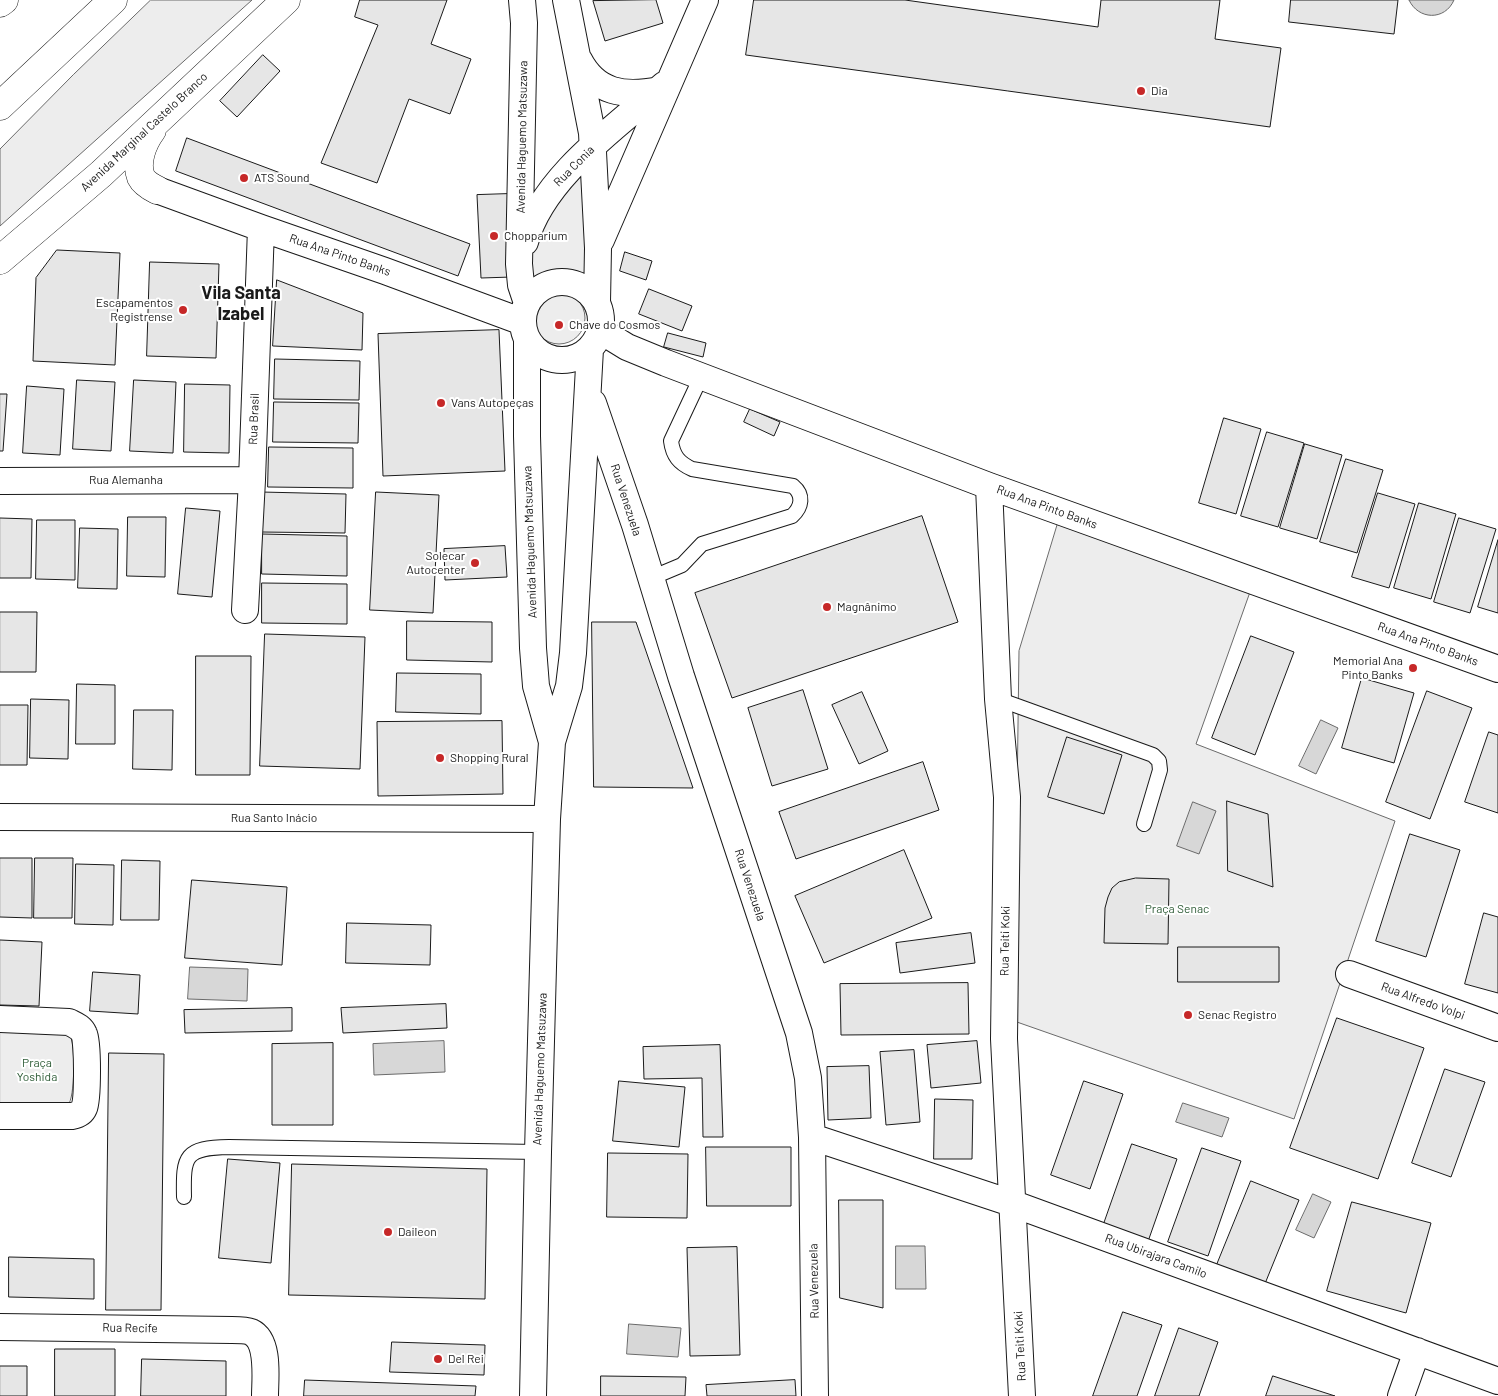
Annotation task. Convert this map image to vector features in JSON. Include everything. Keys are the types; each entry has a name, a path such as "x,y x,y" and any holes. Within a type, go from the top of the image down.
{"main road":[{"path":"0,3 4,0"},
{"path":"0,106 113,0"},
{"name":"Avenida Marginal Castelo Branco","path":"0,260 80,192 286,0"},
{"path":"157,190 147,184 141,176 139,166 146,137 160,118"},
{"path":"80,192 114,182 136,184 157,190"}],"street":[{"name":"Avenida Haguemo Matsuzawa","path":"522,0 524,23 519,264 525,322 534,657 536,686 552,742"},
{"path":"566,0 594,146 598,248 597,302"},
{"name":"Rua Conia","path":"598,248 664,85 705,0"},
{"path":"577,56 589,76 607,88 626,94 641,93 664,85"},
{"name":"Rua Conia","path":"519,264 527,234 548,194 557,182 594,146 664,85"},
{"name":"Rua Ana Pinto Banks","path":"157,190 525,322"},
{"name":"Rua Brasil","path":"245,610 252,480 261,228"},
{"path":"555,282 567,282 589,292 597,302 601,311 595,340 580,356 568,360 556,360 544,356 534,349 525,322 534,294 544,286 555,282"},
{"name":"Avenida Haguemo Matsuzawa","path":"533,1396 547,819 552,742 570,686 589,391 595,340"},
{"name":"Rua Ana Pinto Banks","path":"595,340 627,347 989,486 1498,669"},
{"name":"Rua Venezuela","path":"589,391 799,1033 808,1078 812,1137 815,1396"},
{"name":"Rua Alemanha","path":"0,481 252,480"},
{"name":"Rua Teiti Koki","path":"989,486 998,700 1007,797 1004,1039 1022,1396"},
{"name":"Rua Santo Inácio","path":"0,817 547,819"},
{"name":"Rua Alfredo Volpi","path":"1349,974 1498,1028"},
{"path":"0,1019 69,1022 76,1025 83,1032 86,1045 86,1097 85,1107 80,1113 72,1116 0,1116"},
{"name":"Rua Ubirajara Camilo","path":"812,1137 1011,1202 1498,1381"},
{"name":"Rua Recife","path":"0,1328 232,1330 251,1332 259,1338 263,1345 265,1355 265,1396"},
{"path":"1401,1396 1417,1351"}],"lane":[{"path":"651,578 682,565 702,544 792,516 801,504 800,494 793,486 692,469 683,465 676,458 672,450 671,441 701,377"},
{"path":"998,700 1153,755 1159,761 1160,770 1144,824"},
{"path":"184,1197 186,1161 192,1154 201,1149 230,1147 538,1152"}],"green space":[{"path":"151,0 252,0 0,226 0,149"},
{"path":"586,169 591,291 575,280 560,277 545,279 527,287 527,262 544,216"},
{"path":"554,292 564,292 578,299 585,313 585,323 578,337 564,344 554,344 544,340 537,333 533,323 533,313 537,303 544,296"},
{"name":"Praça Senac","path":"1058,523 1250,592 1196,744 1395,821 1294,1119 1014,1021 1019,651"},
{"name":"Praça Yoshida","path":"0,1026 54,1028 71,1037 74,1072 72,1093 68,1105 0,1105"}],"shaded area":[{"path":"1409,0 1454,0 1444,12 1432,15 1419,11 1413,7"},
{"path":"1321,720 1338,728 1316,774 1299,766"},
{"path":"1193,802 1216,811 1199,854 1177,846"},
{"path":"190,967 248,969 247,1001 188,999"},
{"path":"444,1041 445,1072 374,1075 373,1044"},
{"path":"1183,1103 1229,1118 1222,1137 1176,1122"},
{"path":"1313,1194 1331,1202 1314,1238 1296,1230"},
{"path":"896,1246 925,1246 926,1289 896,1289"},
{"path":"629,1324 681,1328 678,1357 627,1354"}],"building":[{"path":"360,0 447,0 431,44 471,59 450,114 409,99 377,183 321,163 378,25 355,17"},
{"path":"656,0 663,23 605,41 593,1"},
{"name":"Dia","path":"754,0 905,0 1098,27 1101,0 1220,0 1215,39 1281,48 1270,127 746,55"},
{"path":"1291,0 1398,0 1394,34 1289,22"},
{"path":"263,55 280,71 237,117 220,101"},
{"path":"187,138 470,244 458,276 176,171"},
{"name":"Chopparium","path":"508,194 512,277 481,278 477,195"},
{"path":"57,250 120,253 115,365 33,361 36,278"},
{"path":"625,252 652,261 646,280 620,271"},
{"name":"Escapamentos Registrense","path":"150,262 219,264 216,358 147,356"},
{"path":"277,280 363,313 362,350 273,346"},
{"path":"649,289 692,306 682,331 639,314"},
{"name":"Vans Autopeças","path":"499,330 505,471 383,476 378,334"},
{"path":"668,333 706,343 703,357 664,347"},
{"path":"275,359 360,361 359,400 274,399"},
{"path":"77,380 115,382 111,451 73,449"},
{"path":"134,380 176,382 173,453 130,451"},
{"path":"185,384 230,385 229,453 184,452"},
{"path":"27,386 64,389 60,455 23,453"},
{"path":"0,394 7,394 3,451 0,451"},
{"path":"274,402 359,403 358,443 273,442"},
{"path":"750,409 780,422 774,436 744,422"},
{"path":"1224,418 1261,429 1236,514 1199,503"},
{"path":"1267,432 1304,443 1278,527 1241,516"},
{"path":"1305,444 1342,455 1317,539 1280,528"},
{"path":"269,447 353,448 353,488 268,487"},
{"path":"1346,459 1383,470 1357,553 1320,542"},
{"path":"261,492 346,494 345,533 260,532"},
{"path":"376,492 439,495 433,613 370,610"},
{"path":"1378,493 1415,504 1389,588 1352,577"},
{"path":"1419,503 1456,514 1431,599 1394,588"},
{"path":"186,508 220,511 212,597 178,594"},
{"name":"Magnânimo","path":"922,516 958,622 732,698 695,593"},
{"path":"128,517 166,517 165,577 127,576"},
{"path":"0,518 32,519 31,578 0,578"},
{"path":"1459,518 1496,529 1470,613 1434,602"},
{"path":"37,520 75,520 75,580 36,579"},
{"path":"80,528 118,529 117,589 78,588"},
{"path":"262,534 347,536 347,576 262,574"},
{"path":"1498,540 1498,613 1478,607"},
{"name":"Solecar Autocenter","path":"505,546 507,577 445,580 444,549"},
{"path":"262,583 347,584 347,624 262,623"},
{"path":"0,612 37,612 36,672 0,672"},
{"path":"407,621 492,622 492,662 407,660"},
{"path":"592,622 636,622 693,788 594,787"},
{"path":"265,634 365,637 360,769 260,766"},
{"path":"1251,636 1294,652 1255,755 1212,738"},
{"path":"196,656 251,656 250,775 196,775"},
{"path":"397,673 481,674 481,714 396,712"},
{"path":"1362,678 1414,693 1394,763 1342,748"},
{"path":"77,684 115,685 115,744 76,744"},
{"path":"803,690 828,769 772,786 748,708"},
{"path":"1427,691 1472,708 1430,819 1386,802"},
{"path":"862,692 888,751 859,764 832,705"},
{"path":"31,699 69,700 68,759 30,758"},
{"path":"0,705 28,705 27,765 0,765"},
{"path":"134,710 173,710 172,770 133,769"},
{"name":"Shopping Rural","path":"502,721 503,794 378,796 377,722"},
{"path":"1489,732 1498,735 1498,813 1465,802"},
{"path":"1067,737 1122,755 1104,814 1048,797"},
{"path":"923,762 939,810 796,859 779,812"},
{"path":"1227,801 1268,814 1273,887 1228,871"},
{"path":"1410,834 1460,850 1426,957 1376,941"},
{"path":"904,850 932,918 824,963 795,896"},
{"path":"0,858 32,858 32,918 0,917"},
{"path":"35,858 73,858 72,918 34,918"},
{"path":"122,860 160,861 159,920 121,920"},
{"path":"76,864 114,865 113,925 75,924"},
{"path":"1136,878 1169,879 1168,944 1104,943 1105,908 1112,888 1119,882"},
{"path":"192,880 287,887 282,965 185,958"},
{"path":"1484,913 1498,917 1498,993 1465,984"},
{"path":"347,923 431,925 430,965 346,963"},
{"path":"971,933 975,963 900,973 896,943"},
{"path":"0,940 42,942 39,1006 0,1005"},
{"path":"1178,947 1279,947 1279,982 1178,982"},
{"path":"93,972 140,975 138,1014 90,1011"},
{"path":"968,983 969,1034 841,1035 840,984"},
{"path":"446,1004 447,1028 343,1033 341,1008"},
{"path":"292,1008 292,1031 185,1033 184,1010"},
{"path":"1337,1018 1424,1048 1378,1179 1290,1148"},
{"path":"977,1041 981,1083 931,1088 927,1045"},
{"path":"333,1043 333,1125 272,1125 272,1044"},
{"path":"720,1045 723,1137 703,1137 702,1078 644,1079 643,1047"},
{"path":"914,1050 920,1122 886,1125 880,1052"},
{"path":"109,1053 164,1054 161,1310 106,1310"},
{"path":"869,1066 871,1118 828,1120 827,1067"},
{"path":"1445,1069 1485,1082 1451,1177 1412,1163"},
{"path":"619,1081 685,1087 679,1147 613,1141"},
{"path":"1084,1081 1123,1094 1090,1189 1051,1175"},
{"path":"935,1099 973,1100 972,1159 934,1159"},
{"path":"1132,1144 1177,1159 1145,1250 1100,1235"},
{"path":"706,1147 791,1147 791,1206 707,1206"},
{"path":"1202,1148 1241,1161 1208,1256 1168,1242"},
{"path":"608,1153 688,1154 687,1218 607,1217"},
{"path":"228,1159 280,1163 271,1263 219,1258"},
{"name":"Daileon","path":"292,1164 487,1169 485,1299 289,1295"},
{"path":"1251,1181 1299,1200 1262,1291 1214,1272"},
{"path":"839,1200 883,1200 883,1308 840,1298"},
{"path":"1352,1202 1431,1223 1406,1313 1327,1291"},
{"path":"737,1247 740,1355 690,1356 687,1248"},
{"path":"9,1257 94,1259 94,1299 9,1297"},
{"path":"1123,1312 1162,1325 1137,1396 1093,1396"},
{"path":"1179,1328 1218,1342 1199,1396 1155,1396"},
{"name":"Del Rei","path":"392,1342 485,1345 484,1375 390,1372"},
{"path":"55,1349 115,1349 115,1396 55,1396"},
{"path":"142,1359 226,1361 226,1396 141,1396"},
{"path":"0,1366 27,1366 27,1396 0,1396"},
{"path":"601,1376 686,1377 685,1396 601,1396"},
{"path":"1273,1376 1335,1396 1266,1396"},
{"path":"305,1380 476,1386 475,1396 304,1396"},
{"path":"795,1380 796,1396 707,1396 706,1385"}],"place":[{"name":"Dia","path":"1141,91"},
{"name":"ATS Sound","path":"244,178"},
{"name":"Chopparium","path":"494,236"},
{"name":"Escapamentos Registrense","path":"183,310"},
{"name":"Chave do Cosmos","path":"559,325"},
{"name":"Vans Autopeças","path":"441,403"},
{"name":"Solecar Autocenter","path":"475,563"},
{"name":"Magnânimo","path":"827,607"},
{"name":"Memorial Ana Pinto Banks","path":"1413,668"},
{"name":"Shopping Rural","path":"440,758"},
{"name":"Senac Registro","path":"1188,1015"},
{"name":"Daileon","path":"388,1232"},
{"name":"Del Rei","path":"438,1359"}],"district":[{"name":"Vila Santa Izabel","path":"241,303"}]}
